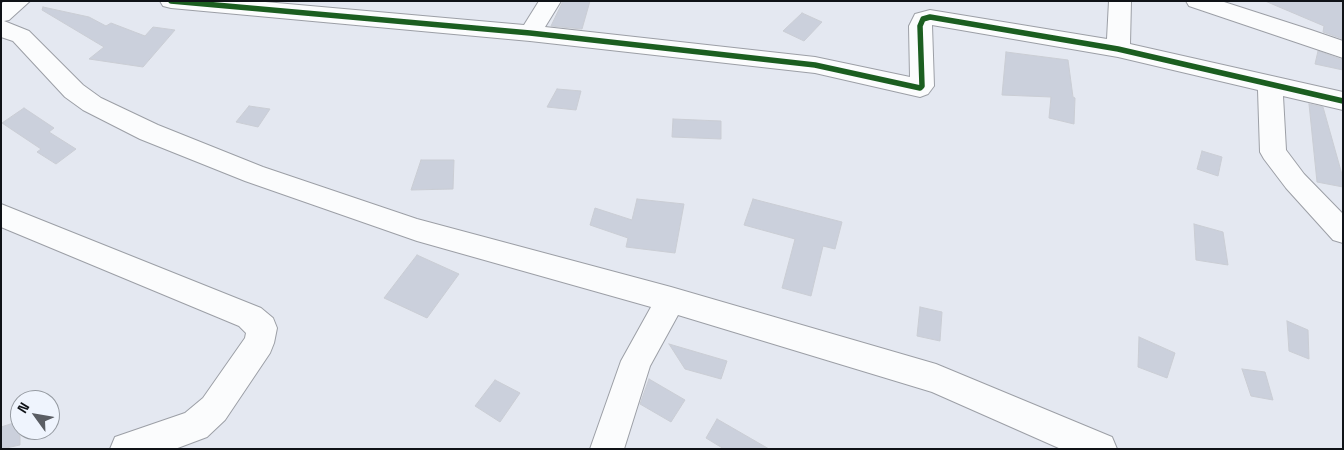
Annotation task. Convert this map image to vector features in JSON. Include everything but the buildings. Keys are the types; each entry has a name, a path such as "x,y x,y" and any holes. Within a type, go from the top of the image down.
{"street":[{"path":"1,16 18,1"},
{"path":"530,33 550,1"},
{"path":"1118,49 1120,1"},
{"path":"1197,1 1343,50"},
{"path":"178,2 530,33 815,65 920,88 922,86 920,26 923,19 930,17 1118,49 1343,101"},
{"path":"1,28 21,36 74,90 92,104 149,132 254,174 418,230 672,300 936,379 1100,449"},
{"path":"1270,84 1273,152 1295,181 1343,232"},
{"path":"1,215 43,234 250,317 262,328 259,343 214,409 195,426 127,449"},
{"path":"607,449 636,361 672,300"}],"cycle path":[{"path":"171,1 530,33 815,65 920,88 922,86 920,26 923,19 930,17 1118,49 1343,101"}]}
